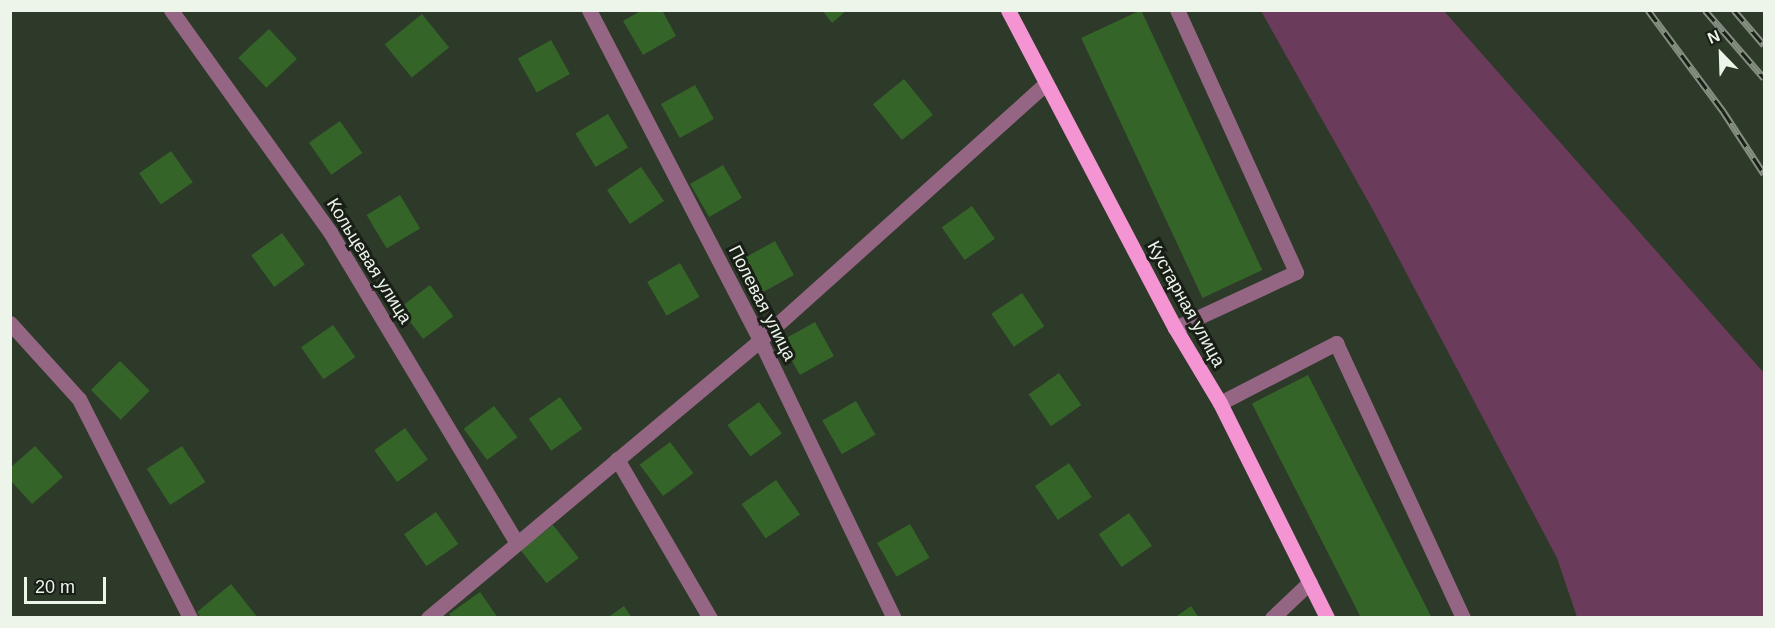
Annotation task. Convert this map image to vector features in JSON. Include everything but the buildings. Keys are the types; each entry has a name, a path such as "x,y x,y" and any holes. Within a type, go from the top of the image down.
{"main road":[{"name":"Кустарная улица","path":"1008,10 1044,85 1175,328 1220,403 1327,618"}],"street":[{"name":"Кольцевая улица","path":"171,10 330,232 517,543"},
{"name":"Полевая улица","path":"589,10 760,340 894,618"},
{"path":"1175,328 1296,272 1177,10"},
{"path":"428,618 760,340 1044,85"},
{"path":"10,323 79,399 190,618"},
{"path":"1220,403 1336,343 1464,618"},
{"path":"617,459 710,618"},
{"path":"1272,618 1310,582"}],"shaded area":[{"path":"1261,11 1444,11 1764,373 1764,617 1577,617 1557,558 1373,210"}],"railway":[{"path":"1648,10 1723,111 1764,174"},
{"path":"1705,10 1764,78"},
{"path":"1734,10 1764,45"}]}
